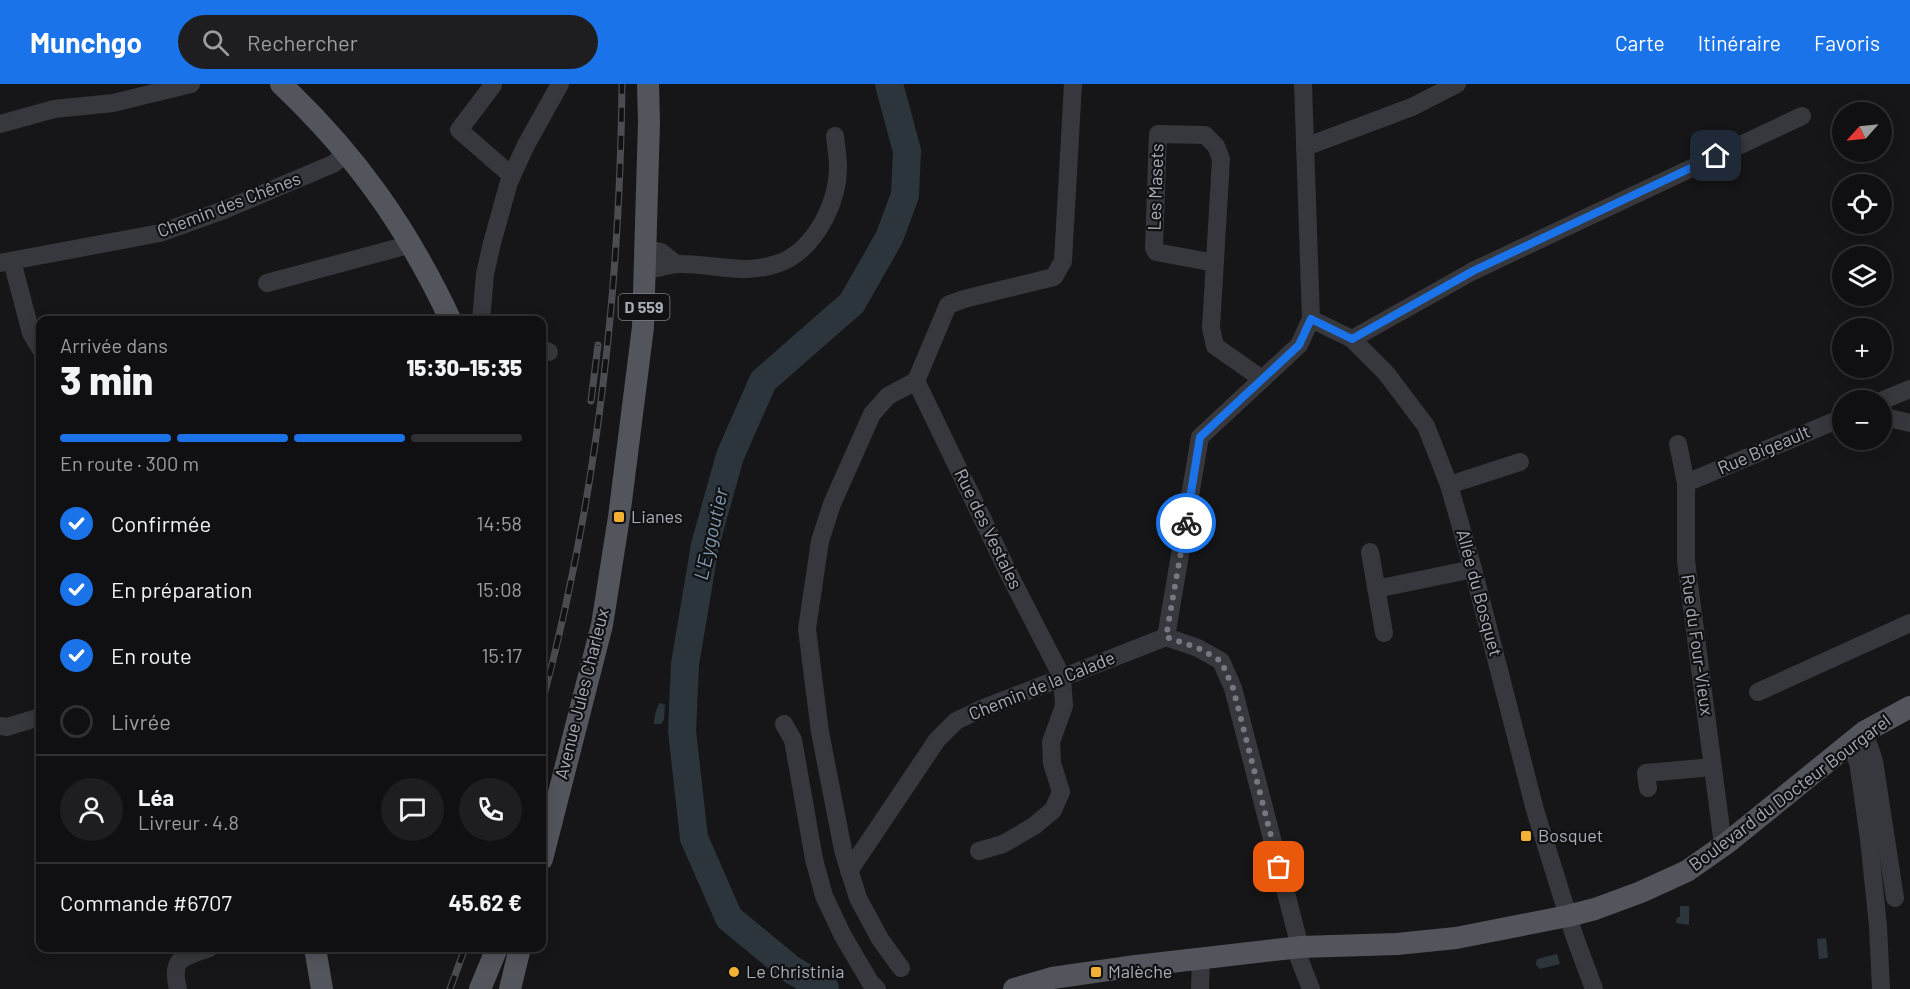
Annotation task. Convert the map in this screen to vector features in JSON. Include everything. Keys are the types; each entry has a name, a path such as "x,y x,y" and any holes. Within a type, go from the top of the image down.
{"main road":[{"path":"281,84 347,153 380,196 412,244 448,316"},
{"name":"D 559","path":"646,260 648,84"},
{"name":"Avenue Jules Charleux","path":"546,841 602,625 644,327 646,260"},
{"name":"Boulevard du Docteur Bourgarel","path":"1014,989 1052,978 1201,958 1297,947 1416,943 1456,938 1568,916 1618,901 1687,871 1727,843 1856,739 1910,707"},
{"name":"D 559","path":"546,826 555,802"},
{"path":"316,952 322,989"},
{"path":"480,989 494,952"},
{"path":"510,989 519,952"}],"street":[{"path":"0,124 54,109 113,103 191,84"},
{"path":"481,316 485,274 512,176 526,145 560,84"},
{"path":"901,968 880,939 858,898 849,872 820,732 807,629 820,541 841,484 872,414 888,396 915,381 948,305 1054,277 1063,261 1073,84"},
{"path":"1303,84 1311,319 1299,345 1200,437 1166,637 1198,648 1221,661 1233,688 1297,947 1311,989"},
{"path":"1305,147 1412,107 1457,84"},
{"path":"493,86 459,130 512,176"},
{"path":"1352,339 1473,271 1802,116"},
{"name":"Les Masets","path":"1215,263 1156,252 1154,248 1158,134 1204,135 1216,146 1221,159 1215,263 1211,328 1215,346 1262,379"},
{"path":"646,260 746,269 782,262 791,257 810,241 819,228 836,188 838,168 835,136"},
{"name":"Chemin des Chênes","path":"6,262 160,233 224,210 333,164 347,153"},
{"path":"267,283 412,244"},
{"path":"6,262 36,341"},
{"name":"Allée du Bosquet","path":"1311,319 1352,339 1386,373 1425,426 1449,486 1473,568 1535,810 1568,916 1594,989"},
{"name":"Rue des Vestales","path":"915,381 1062,677"},
{"path":"1892,396 1910,389"},
{"path":"1892,419 1910,423"},
{"name":"Rue Bigeault","path":"1686,483 1832,422"},
{"name":"Rue du Four-Vieux","path":"1678,444 1686,483 1686,561 1722,837 1727,843"},
{"path":"1449,486 1520,462"},
{"path":"1370,552 1384,633"},
{"path":"1376,589 1473,568"},
{"path":"1758,692 1910,623"},
{"name":"Chemin de la Calade","path":"849,872 937,740 956,721 1166,637"},
{"path":"980,851 1003,844 1034,826 1053,810 1061,792 1052,763 1051,742 1064,706 1062,677"},
{"path":"0,726 7,727 36,718"},
{"path":"784,724 793,740 814,859 824,896 843,936 870,982 877,989"},
{"path":"1856,739 1874,760 1895,898"},
{"path":"1856,739 1878,926 1881,989"},
{"path":"1648,788 1646,773 1713,767"},
{"path":"178,989 175,972 178,962 198,952"},
{"path":"1200,989 1201,958"}],"shaded area":[{"path":"660,703 665,705 664,720 661,724 654,724 656,710"},
{"path":"1680,906 1689,906 1689,925 1676,923 1677,917 1680,917"},
{"path":"1826,938 1828,958 1819,959 1817,939"},
{"path":"1557,954 1560,964 1540,969 1536,965 1537,959"}],"waterway":[{"name":"L'Eygoutier","path":"825,989 792,970 729,918 694,838 682,731 685,664 705,545 730,456 763,381 852,303 889,238 905,195 907,151 889,84"}],"railway":[{"path":"546,687 577,551 591,474 601,396 616,240 622,84"},
{"path":"591,401 598,345"},
{"path":"450,989 464,952"}],"way so far":[{"path":"1186,523 1166,637 1198,648 1221,661 1233,688 1279,867"}],"place":[{"name":"Lianes","path":"619,517"},
{"name":"Bosquet","path":"1526,836"},
{"name":"Le Christinia","path":"734,972"},
{"name":"Malèche","path":"1096,972"}],"route":[{"path":"1186,523 1200,437 1299,345 1311,319 1352,339 1473,271 1716,156"}]}
